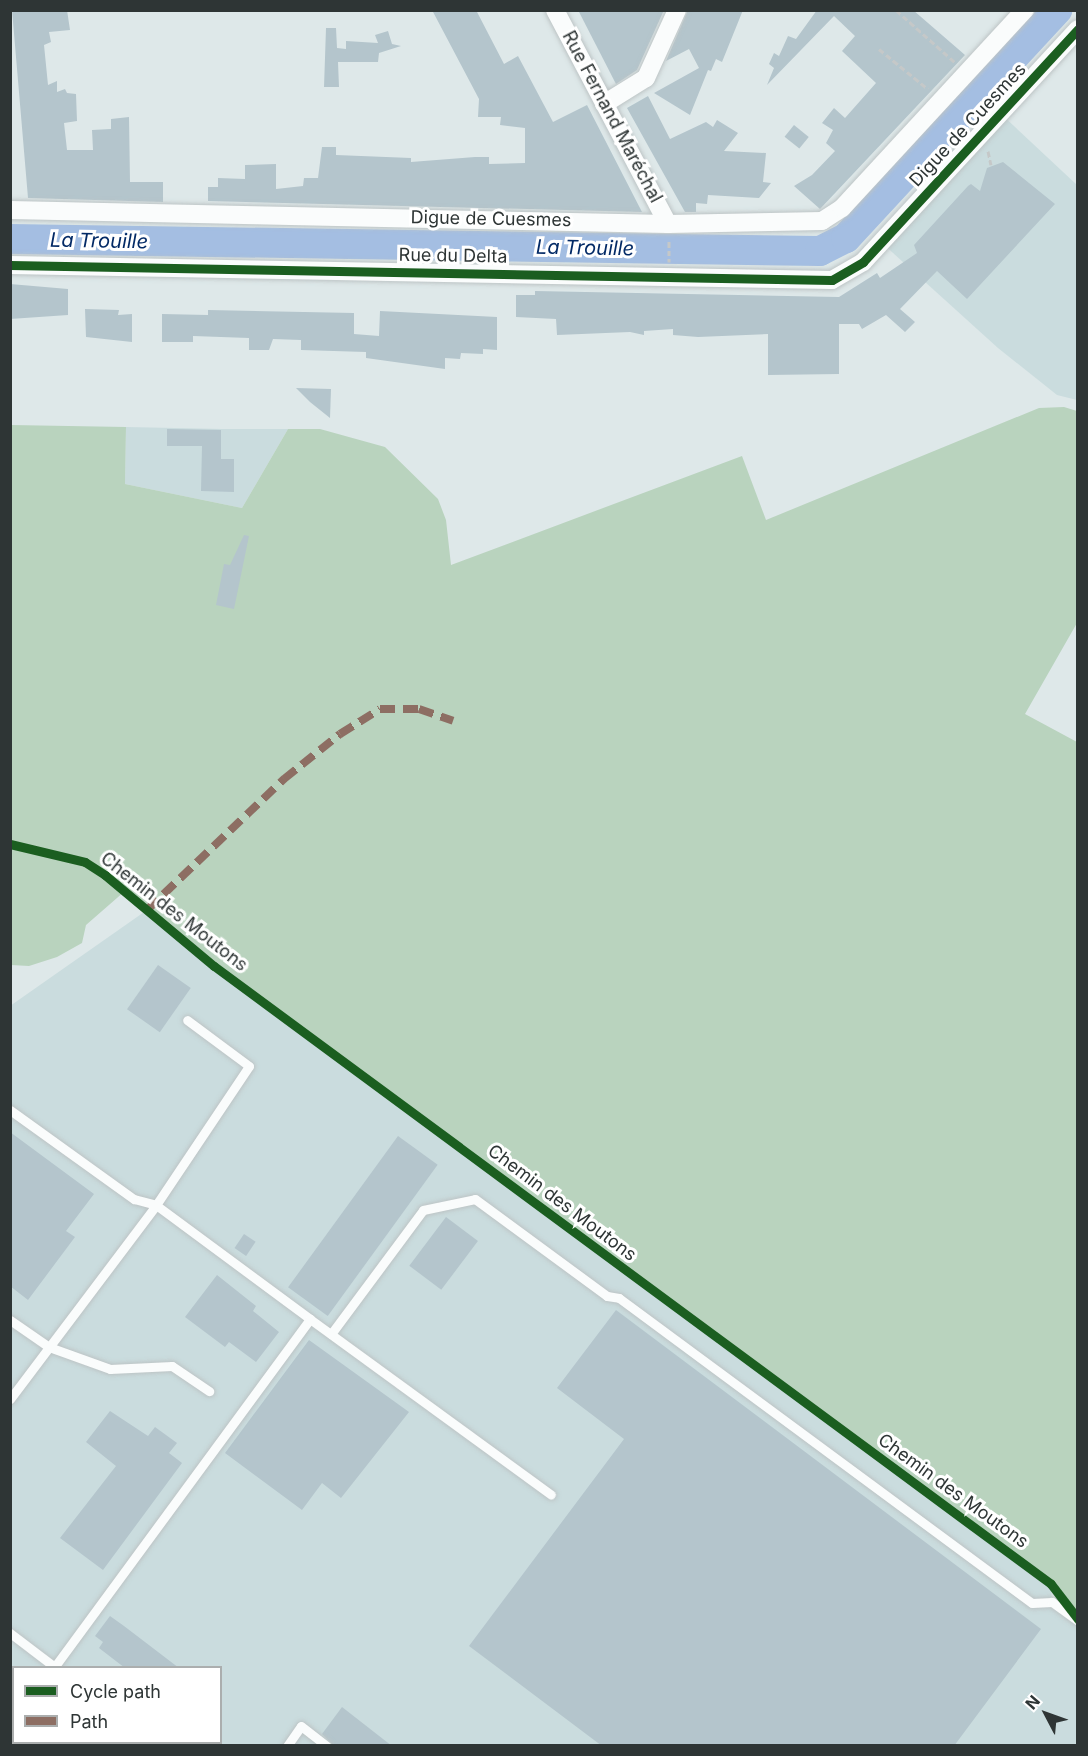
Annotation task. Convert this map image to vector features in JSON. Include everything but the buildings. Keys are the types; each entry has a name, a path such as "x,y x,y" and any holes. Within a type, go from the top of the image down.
{"street":[{"name":"Rue Fernand Maréchal","path":"555,10 668,229"},
{"path":"604,104 646,78 677,10"},
{"name":"Digue de Cuesmes","path":"10,210 668,229 822,220 842,208 1025,10"},
{"name":"Digue de Cuesmes","path":"882,243 1077,29"},
{"name":"Rue du Delta","path":"10,265 808,283 832,280 848,273 882,243"}],"lane":[{"path":"10,1399 156,1205 249,1066 187,1020"},
{"path":"10,1110 134,1199 156,1205 551,1495"},
{"path":"331,1334 423,1210 476,1199 607,1296 619,1298 1032,1603 1052,1602 1077,1621"},
{"path":"56,1666 310,1318"},
{"path":"10,1320 49,1347 110,1369 172,1366 209,1391"},
{"path":"10,1633 54,1666"},
{"path":"287,1746 301,1726 327,1746"}],"path":[{"path":"896,10 968,73"},
{"path":"879,49 942,100"},
{"path":"986,146 991,165"},
{"path":"668,229 669,262"}],"shaded area":[{"path":"1000,113 1077,185 1077,400 1057,395 998,348 882,243"},
{"path":"126,427 288,429 242,508 125,484"},
{"path":"147,910 214,966 1051,1584 1052,1602 1077,1621 1077,1745 11,1745 10,1006"}],"green space":[{"path":"1064,407 1077,411 1077,623 1025,714 1077,742 1077,1619 1051,1584 214,966 125,891 86,925 82,943 57,957 29,966 11,965 11,425 126,427 125,484 242,508 288,429 320,429 385,447 438,499 446,520 451,565 742,456 766,520 1039,408"}],"waterway":[{"name":"La Trouille","path":"10,239 820,251 846,238 1057,10"}],"marked path":[{"path":"147,910 284,779 340,734 380,709 419,709 453,721"}],"cycle path":[{"path":"10,265 832,280 863,262 1078,29"},
{"name":"Chemin des Moutons","path":"10,844 85,862 105,875 214,966 1051,1584 1078,1619"}]}
